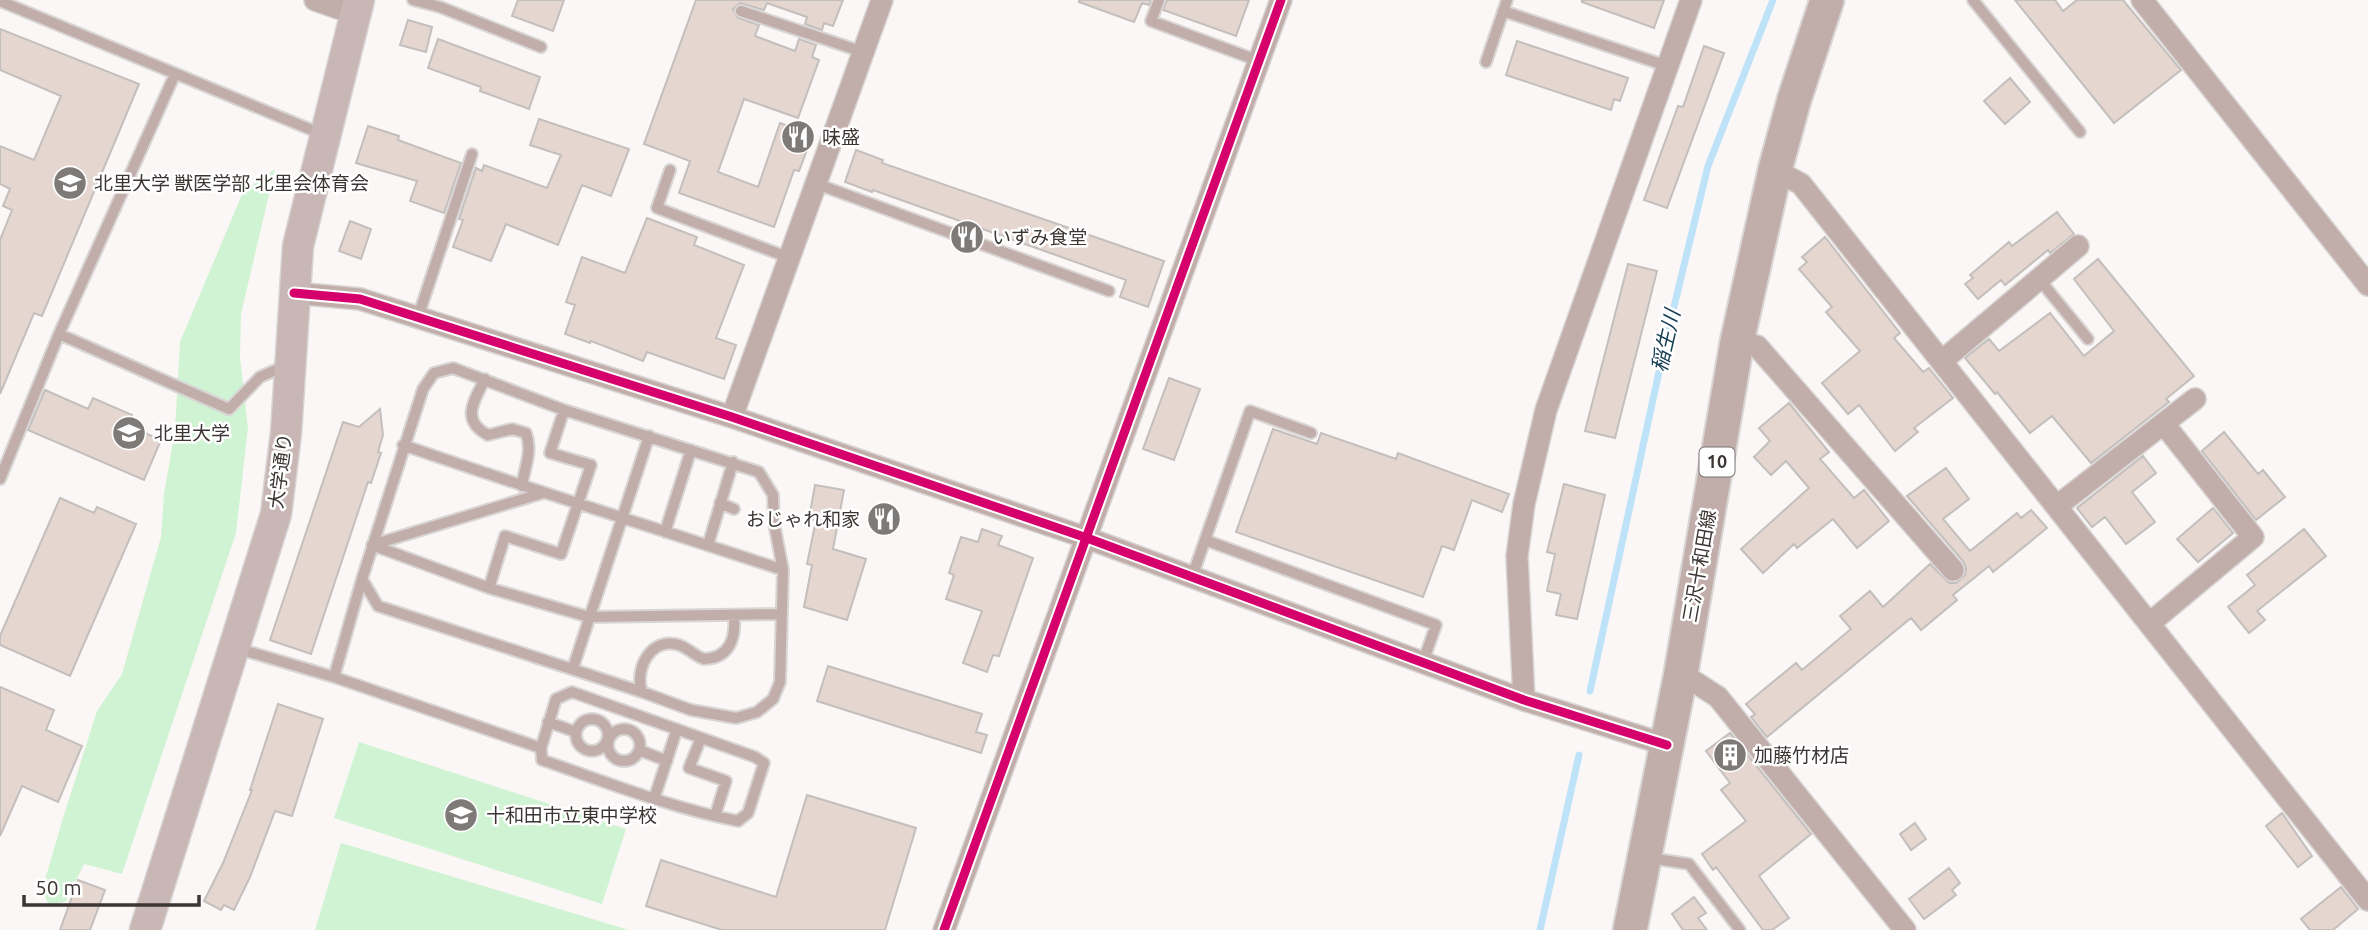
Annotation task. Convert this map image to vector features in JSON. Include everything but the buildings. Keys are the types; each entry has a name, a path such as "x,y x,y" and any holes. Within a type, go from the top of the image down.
{"main road":[{"name":"三沢十和田線","path":"1630,930 1681,673 1737,342 1774,170 1827,0"}],"street":[{"path":"315,0 357,7"},
{"path":"732,417 882,0"},
{"path":"944,930 1281,0"},
{"path":"1524,700 1517,556 1533,461 1546,410 1691,0"},
{"path":"2142,0 2368,285"},
{"name":"大学通り","path":"145,930 275,514 286,433 298,246 357,7"},
{"path":"1774,170 1801,184 2368,900"},
{"path":"1942,361 2078,246"},
{"path":"294,293 360,299 732,417 1087,538 1524,700 1667,746"},
{"path":"1737,342 1757,346 1953,570"},
{"path":"2057,506 2195,399"},
{"path":"2150,622 2253,537 2164,424"},
{"path":"1681,673 1718,697 1905,930"}],"lane":[{"path":"413,0 440,7 541,47"},
{"path":"1159,0 1151,21 1259,61"},
{"path":"1973,0 2080,132"},
{"path":"0,1 325,136"},
{"path":"1486,62 1505,5 1667,66"},
{"path":"741,11 863,52"},
{"path":"0,479 59,334 175,74"},
{"path":"418,317 472,154"},
{"path":"670,170 657,208 790,258"},
{"path":"817,184 1109,291"},
{"path":"2039,279 2088,339"},
{"path":"59,334 229,409 260,377 289,364"},
{"path":"334,677 362,579 372,545 423,389 434,373 453,368 564,410 759,472 774,495 774,523 783,570 780,682 773,699 757,712 736,718 691,710 573,668 378,606 362,579"},
{"path":"485,379 473,403 471,419 478,429 488,435 512,429 526,433 529,455 522,486"},
{"path":"489,588 505,536 561,554 591,465 550,453 564,410"},
{"path":"1192,577 1250,411 1311,433"},
{"path":"573,668 649,436"},
{"path":"403,445 783,570"},
{"path":"665,532 691,450"},
{"path":"708,545 733,462"},
{"path":"678,490 691,494"},
{"path":"372,545 543,493"},
{"path":"720,503 734,509"},
{"path":"1205,540 1436,625 1423,662"},
{"path":"372,545 489,588 589,617 781,614"},
{"path":"642,692 639,683 642,664 658,645 679,644 704,659 721,655 731,645 735,632 734,615"},
{"path":"234,648 334,677 541,748"},
{"path":"572,692 701,737 755,757 764,763 748,813 738,821 654,799 542,760 541,748 556,699 572,692"},
{"path":"576,732 577,742 584,749 593,752 603,748 608,739 614,731 624,728 633,732 639,740 639,750 633,758 624,762 613,759 608,750 608,739 608,729 601,721 591,719 582,723 576,732"},
{"path":"548,722 576,732"},
{"path":"654,799 677,729"},
{"path":"701,737 689,768 726,781 715,816"},
{"path":"639,750 667,761"},
{"path":"1645,857 1689,864 1740,930"}],"green space":[{"path":"275,169 241,314 240,357 248,428 236,533 122,874 84,864 66,901 50,907 42,890 63,818 97,711 122,674 161,537 164,494 175,430 180,342 243,192"},
{"path":"359,742 626,829 602,904 334,818"},
{"path":"341,843 629,930 315,930"}],"waterway":[{"name":"稲生川","path":"1590,691 1665,344 1708,166 1773,0"},
{"name":"稲生川","path":"1540,930 1579,755"}],"cycle path":[{"path":"944,930 1281,0"},
{"path":"294,293 360,299 732,417 1087,538 1524,700 1667,745"}],"place":[{"name":"味盛","path":"798,137"},
{"name":"北里大学 獣医学部 北里会体育会","path":"70,183"},
{"name":"いずみ食堂","path":"967,237"},
{"name":"北里大学","path":"129,433"},
{"name":"おじゃれ和家","path":"884,519"},
{"name":"加藤竹材店","path":"1730,755"},
{"name":"十和田市立東中学校","path":"461,815"}]}
